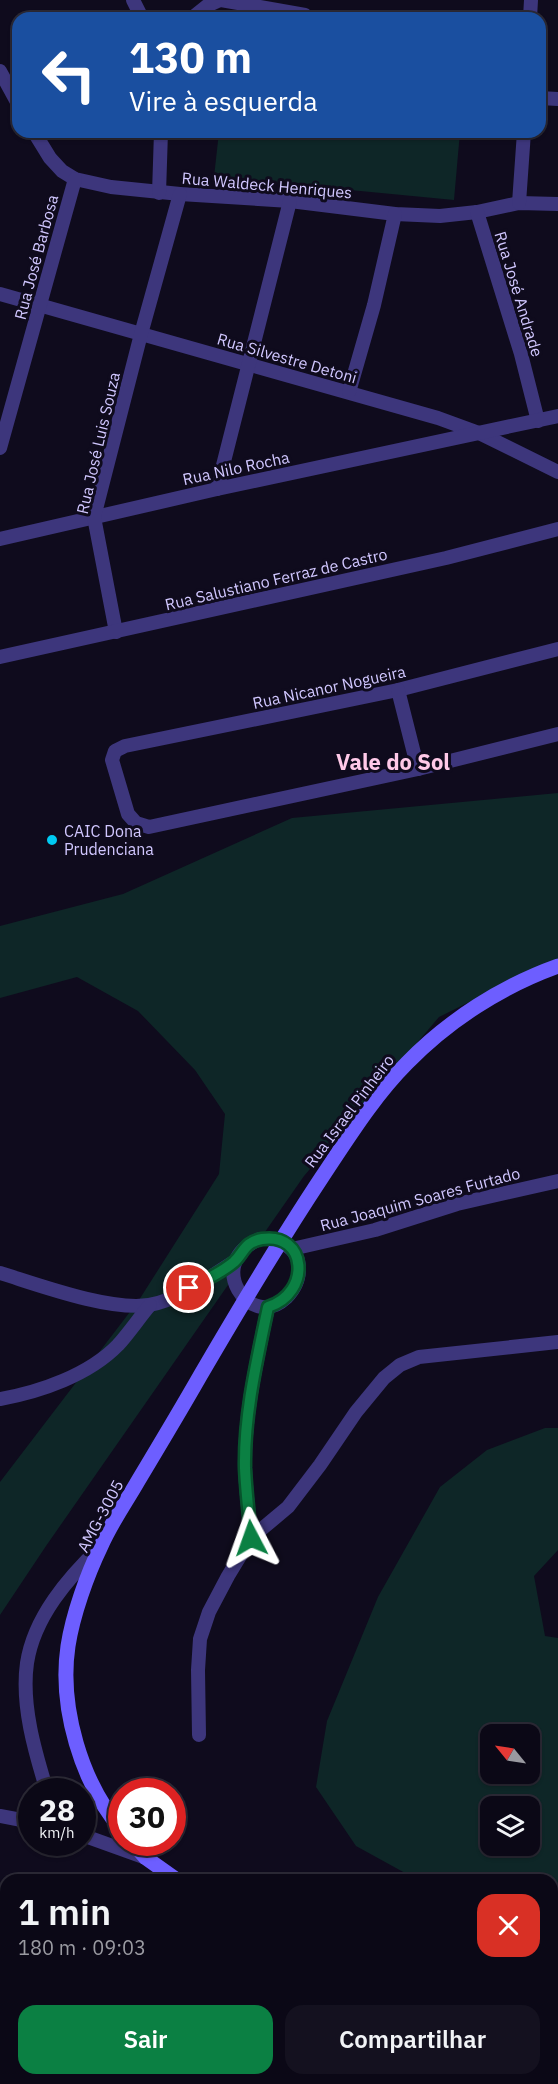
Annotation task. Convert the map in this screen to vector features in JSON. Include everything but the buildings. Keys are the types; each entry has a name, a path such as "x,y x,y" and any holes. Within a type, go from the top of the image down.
{"main road":[{"name":"Rua Israel Pinheiro","path":"286,1245 347,1138 406,1064 460,1017 538,974 558,966"},
{"name":"AMG-3005","path":"108,1809 93,1786 81,1758 72,1725 68,1695 68,1648 76,1613 101,1545 245,1299 286,1245"},
{"path":"146,1858 169,1874"}],"street":[{"path":"200,12 220,0 288,12"},
{"path":"0,71 3,86"},
{"name":"Rua Waldeck Henriques","path":"38,138 50,158 62,171 75,179 101,186 159,193 290,201 395,214 440,216 477,212 519,203 558,204"},
{"path":"159,193 161,138"},
{"path":"519,203 524,138"},
{"name":"Rua José Barbosa","path":"0,448 75,179"},
{"name":"Rua José Luis Souza","path":"116,632 94,517 180,194"},
{"path":"217,489 290,201"},
{"name":"Rua José Andrade","path":"477,212 521,354 538,420"},
{"path":"349,392 375,305 395,214"},
{"name":"Rua Silvestre Detoni","path":"0,294 438,418 479,433 558,472"},
{"name":"Rua Nilo Rocha","path":"0,539 217,489 558,416"},
{"name":"Rua Salustiano Ferraz de Castro","path":"0,657 446,558 558,529"},
{"name":"Rua Nicanor Nogueira","path":"418,769 157,826 143,827 132,821 128,814 112,760 115,751 125,746 398,690 558,649"},
{"path":"398,690 418,769 558,734"},
{"name":"Rua Joaquim Soares Furtado","path":"150,1305 202,1282 235,1261 241,1251 260,1239 286,1245 375,1230 457,1204 558,1181"},
{"path":"235,1261 234,1283 245,1299 257,1306 268,1307 284,1300 297,1283 299,1265 297,1255 286,1245"},
{"path":"0,1273 86,1298 122,1305 150,1305"},
{"path":"0,1399 50,1385 78,1374 117,1345 150,1305"},
{"path":"251,1538 245,1467 256,1364 268,1307"},
{"path":"199,1735 200,1638 209,1612 251,1538 288,1507 356,1412 384,1378 400,1365 419,1357 558,1342"},
{"path":"44,1778 36,1755 27,1707 27,1664 34,1640 55,1599 76,1570 101,1545"},
{"path":"0,1816 18,1819"},
{"path":"96,1840 146,1858"}],"green space":[{"path":"218,138 459,138 454,200 214,177"},
{"path":"558,793 558,958 439,1017 304,1176 0,1615 0,1482 139,1300 219,1174 225,1114 195,1070 138,1011 77,977 0,998 0,926 123,894 292,818"},
{"path":"545,1428 558,1428 558,1550 534,1576 545,1636 558,1638 558,1874 407,1874 356,1846 316,1787 327,1721 378,1597 440,1487 487,1450"}],"place":[{"name":"CAIC Dona Prudenciana","path":"52,840"}],"district":[{"name":"Vale do Sol","path":"393,762"}],"route":[{"path":"189,1288 235,1261 241,1251 260,1239 280,1241 297,1255 299,1265 297,1283 284,1300 268,1307 256,1364 245,1467 251,1538"}]}
